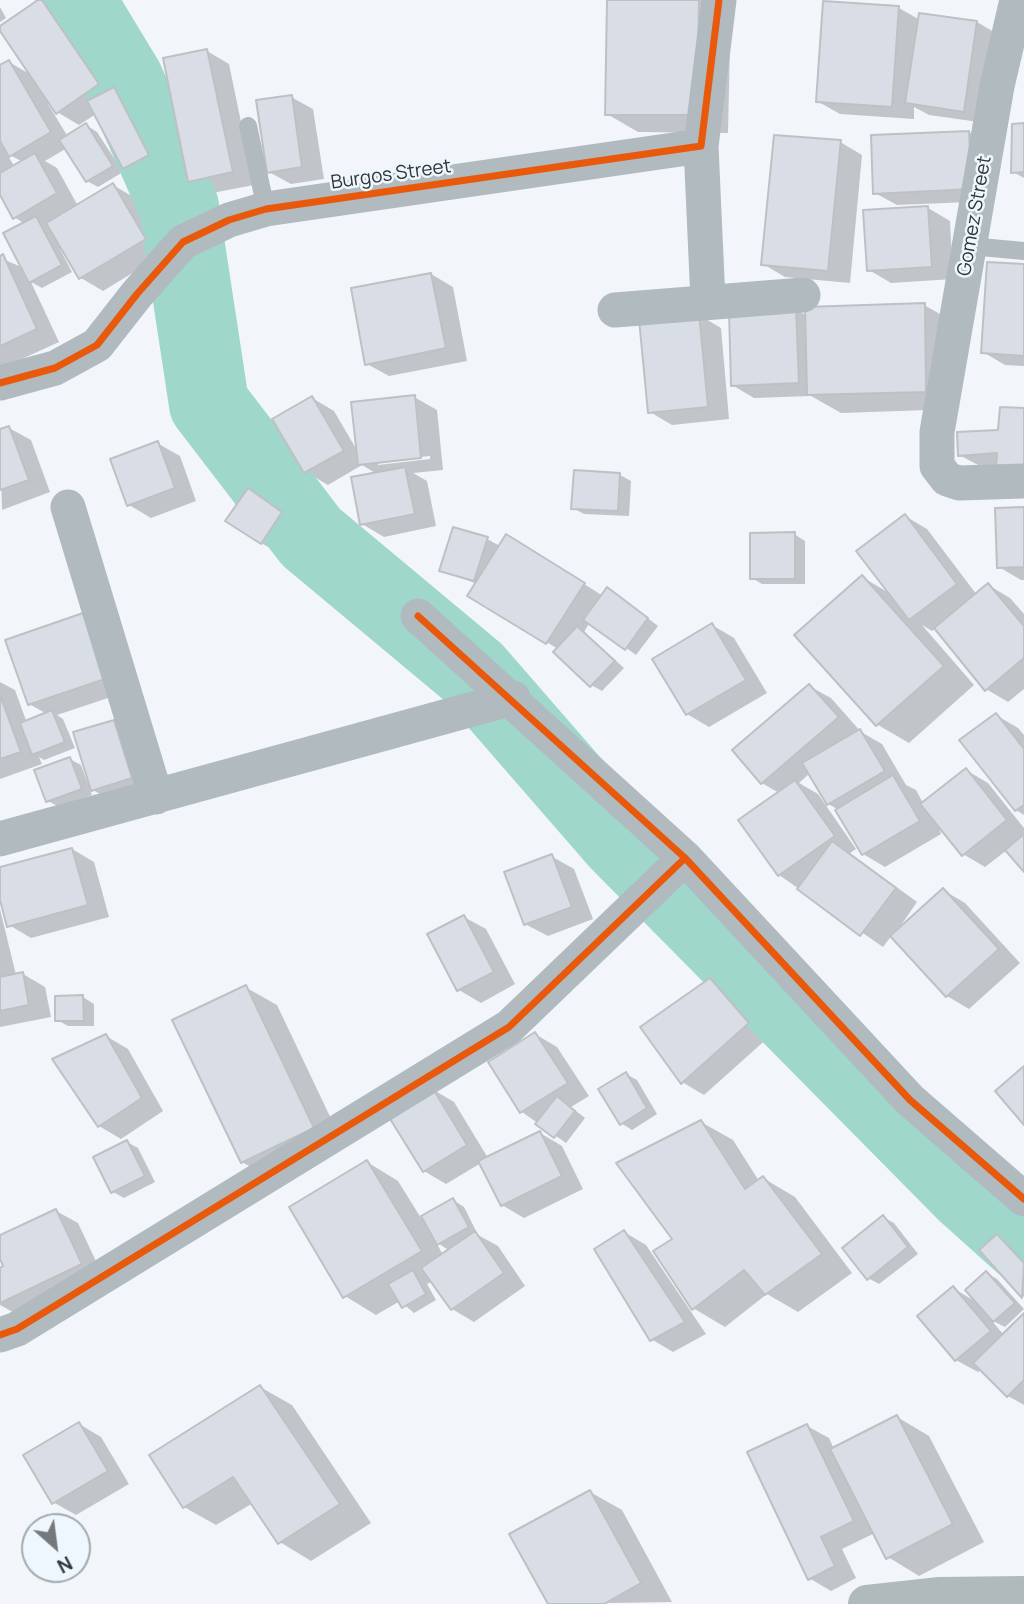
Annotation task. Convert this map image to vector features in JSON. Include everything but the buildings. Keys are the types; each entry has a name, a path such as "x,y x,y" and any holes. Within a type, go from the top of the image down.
{"street":[{"path":"708,301 701,146 719,0"},
{"name":"Gomez Street","path":"1017,0 997,86 937,432 937,466 947,479 960,483 1024,481"},
{"name":"Burgos Street","path":"0,383 55,368 97,345 183,242 229,220 266,209 701,146"},
{"path":"615,310 803,295"},
{"path":"68,507 156,797"},
{"path":"418,616 513,698 910,1100 1024,1199"},
{"path":"0,839 513,698"},
{"path":"0,1335 17,1329 474,1051 509,1027 611,932 677,865"},
{"path":"867,1604 940,1595 1024,1595"}],"lane":[{"path":"248,126 266,209"},
{"path":"970,246 1024,251"}],"waterway":[{"path":"75,0 124,81 179,207 209,404 311,537 474,673 620,841 966,1191 1024,1243"}],"cycle path":[{"path":"0,383 55,368 97,345 183,242 229,220 266,209 701,146 719,0"},
{"path":"418,616 685,858 910,1100 1024,1199"},
{"path":"0,1335 17,1329 509,1027 685,858"}]}
